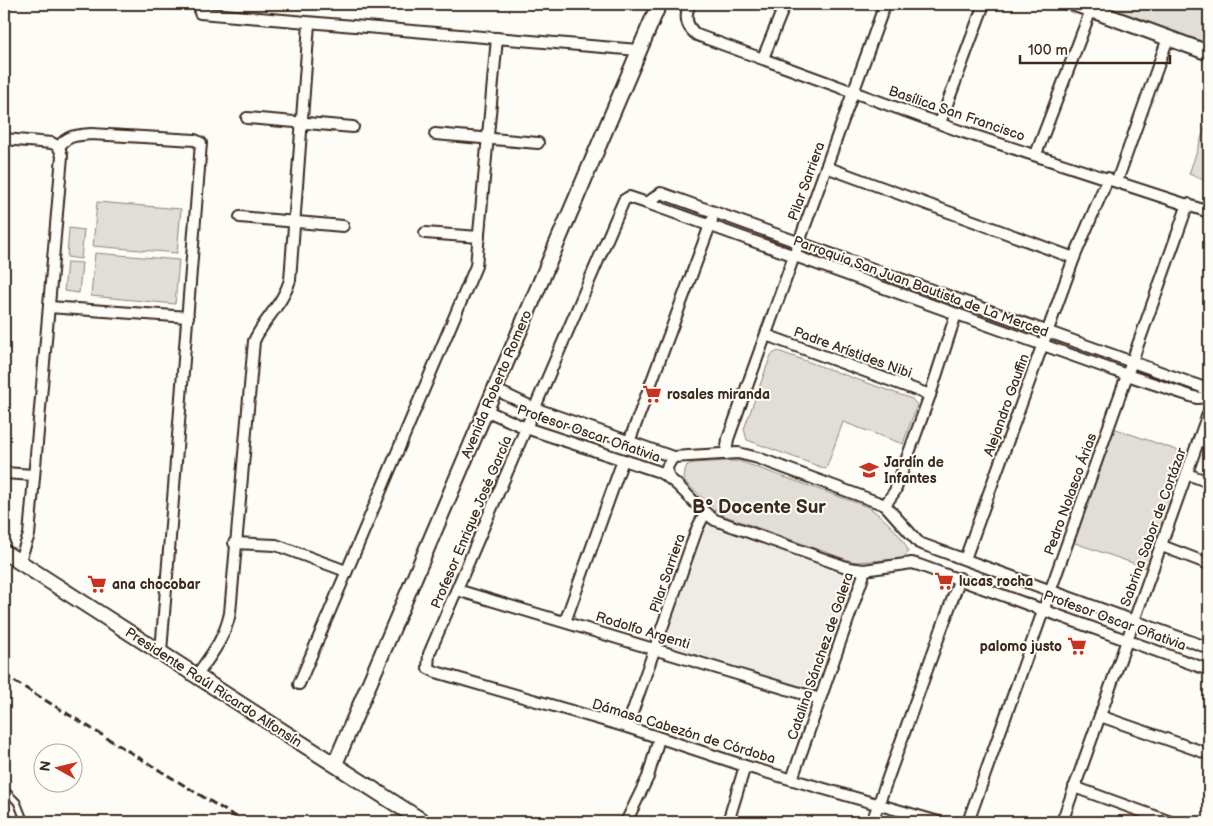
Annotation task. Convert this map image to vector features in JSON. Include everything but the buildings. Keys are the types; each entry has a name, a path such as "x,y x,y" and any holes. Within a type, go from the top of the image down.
{"main road":[{"name":"Avenida Roberto Romero","path":"334,764 659,4"},
{"path":"1075,4 1209,53"},
{"name":"Presidente Raúl Ricardo Alfonsín","path":"4,552 424,822"}],"street":[{"name":"Basílica San Francisco","path":"690,4 686,17 692,31 697,35 940,123 1209,212"},
{"path":"763,58 785,4"},
{"name":"Pilar Sarriera","path":"726,454 728,439 885,4"},
{"path":"940,123 984,4"},
{"path":"1036,154 1091,10"},
{"path":"200,13 308,24 638,50"},
{"path":"197,675 221,641 227,628 254,341 260,328 286,294 290,280 308,24"},
{"path":"299,684 476,266 497,38"},
{"name":"Alejandro Gauffin","path":"965,559 1074,258 1113,180 1168,38"},
{"path":"247,118 353,127"},
{"path":"59,147 64,140 76,135 91,134 195,140 201,143 161,652"},
{"path":"435,134 538,143"},
{"path":"4,139 52,143 59,147 62,156 29,534 20,562"},
{"path":"826,167 1074,258"},
{"path":"647,203 660,193 1202,387 1209,393"},
{"name":"Parroquia San Juan Bautista de La Merced","path":"624,200 629,197 647,203 1127,375 1197,398 1209,397"},
{"name":"Profesor Enrique José García","path":"427,662 456,590 624,200"},
{"name":"Pedro Nolasco Árias","path":"968,822 1188,204"},
{"path":"629,442 715,213"},
{"path":"240,217 343,226"},
{"path":"425,233 479,237"},
{"path":"48,307 188,317"},
{"path":"885,506 895,491 930,395 956,314"},
{"name":"Padre Arístides Nibi","path":"766,335 930,395"},
{"name":"Profesor Oscar Oñativia","path":"494,389 534,408 673,457 738,453 758,458 885,506 919,543 1209,648"},
{"name":"Profesor Oscar Oñativia","path":"485,410 526,428 668,476 705,514 716,520 838,565 864,570 912,563 960,578 1209,670"},
{"name":"Sabrina Sabor de Cortázar","path":"1062,822 1209,411"},
{"path":"668,476 667,468 673,457"},
{"path":"565,622 624,460"},
{"path":"4,473 34,475"},
{"path":"1186,474 1209,482"},
{"name":"Pilar Sarriera","path":"627,727 697,529 705,514"},
{"path":"234,543 283,547 346,571"},
{"path":"912,563 918,553 919,543"},
{"path":"1162,546 1209,564"},
{"name":"Catalina Sánchez de Galera","path":"792,779 864,570"},
{"path":"872,822 960,578"},
{"name":"Rodolfo Argenti","path":"456,590 655,648 820,699"},
{"name":"Dámasa Cabezón de Córdoba","path":"427,662 428,668 436,672 627,727 745,766 939,822"},
{"path":"1100,716 1209,754"},
{"path":"626,822 648,777 659,738"},
{"path":"728,822 745,766"},
{"path":"1074,787 1171,822"}],"lane":[{"path":"4,789 17,802 25,822"}],"shaded area":[{"path":"1093,4 1209,4 1209,48"},
{"path":"1209,116 1209,182 1189,174"},
{"path":"97,202 181,209 177,253 93,246"},
{"path":"69,228 84,230 81,259 67,257"},
{"path":"95,253 179,260 175,304 91,296"},
{"path":"67,262 82,263 79,293 64,291"},
{"path":"778,351 912,399 917,405 903,444 843,422 826,469 747,440 744,429 771,355"},
{"path":"1113,428 1188,454 1147,568 1072,542"},
{"path":"739,461 868,507 886,521 898,534 908,553 901,559 855,562 722,515 684,481 685,470 687,465 693,463"},
{"path":"705,514 863,570 820,698 656,648"}],"railway":[{"path":"4,675 244,822"}],"place":[{"name":"rosales miranda","path":"652,394"},
{"name":"Jardín de Infantes","path":"869,470"},
{"name":"lucas rocha","path":"944,581"},
{"name":"ana chocobar","path":"97,584"},
{"name":"palomo justo","path":"1077,646"}],"district":[{"name":"Bº Docente Sur","path":"759,506"}]}
